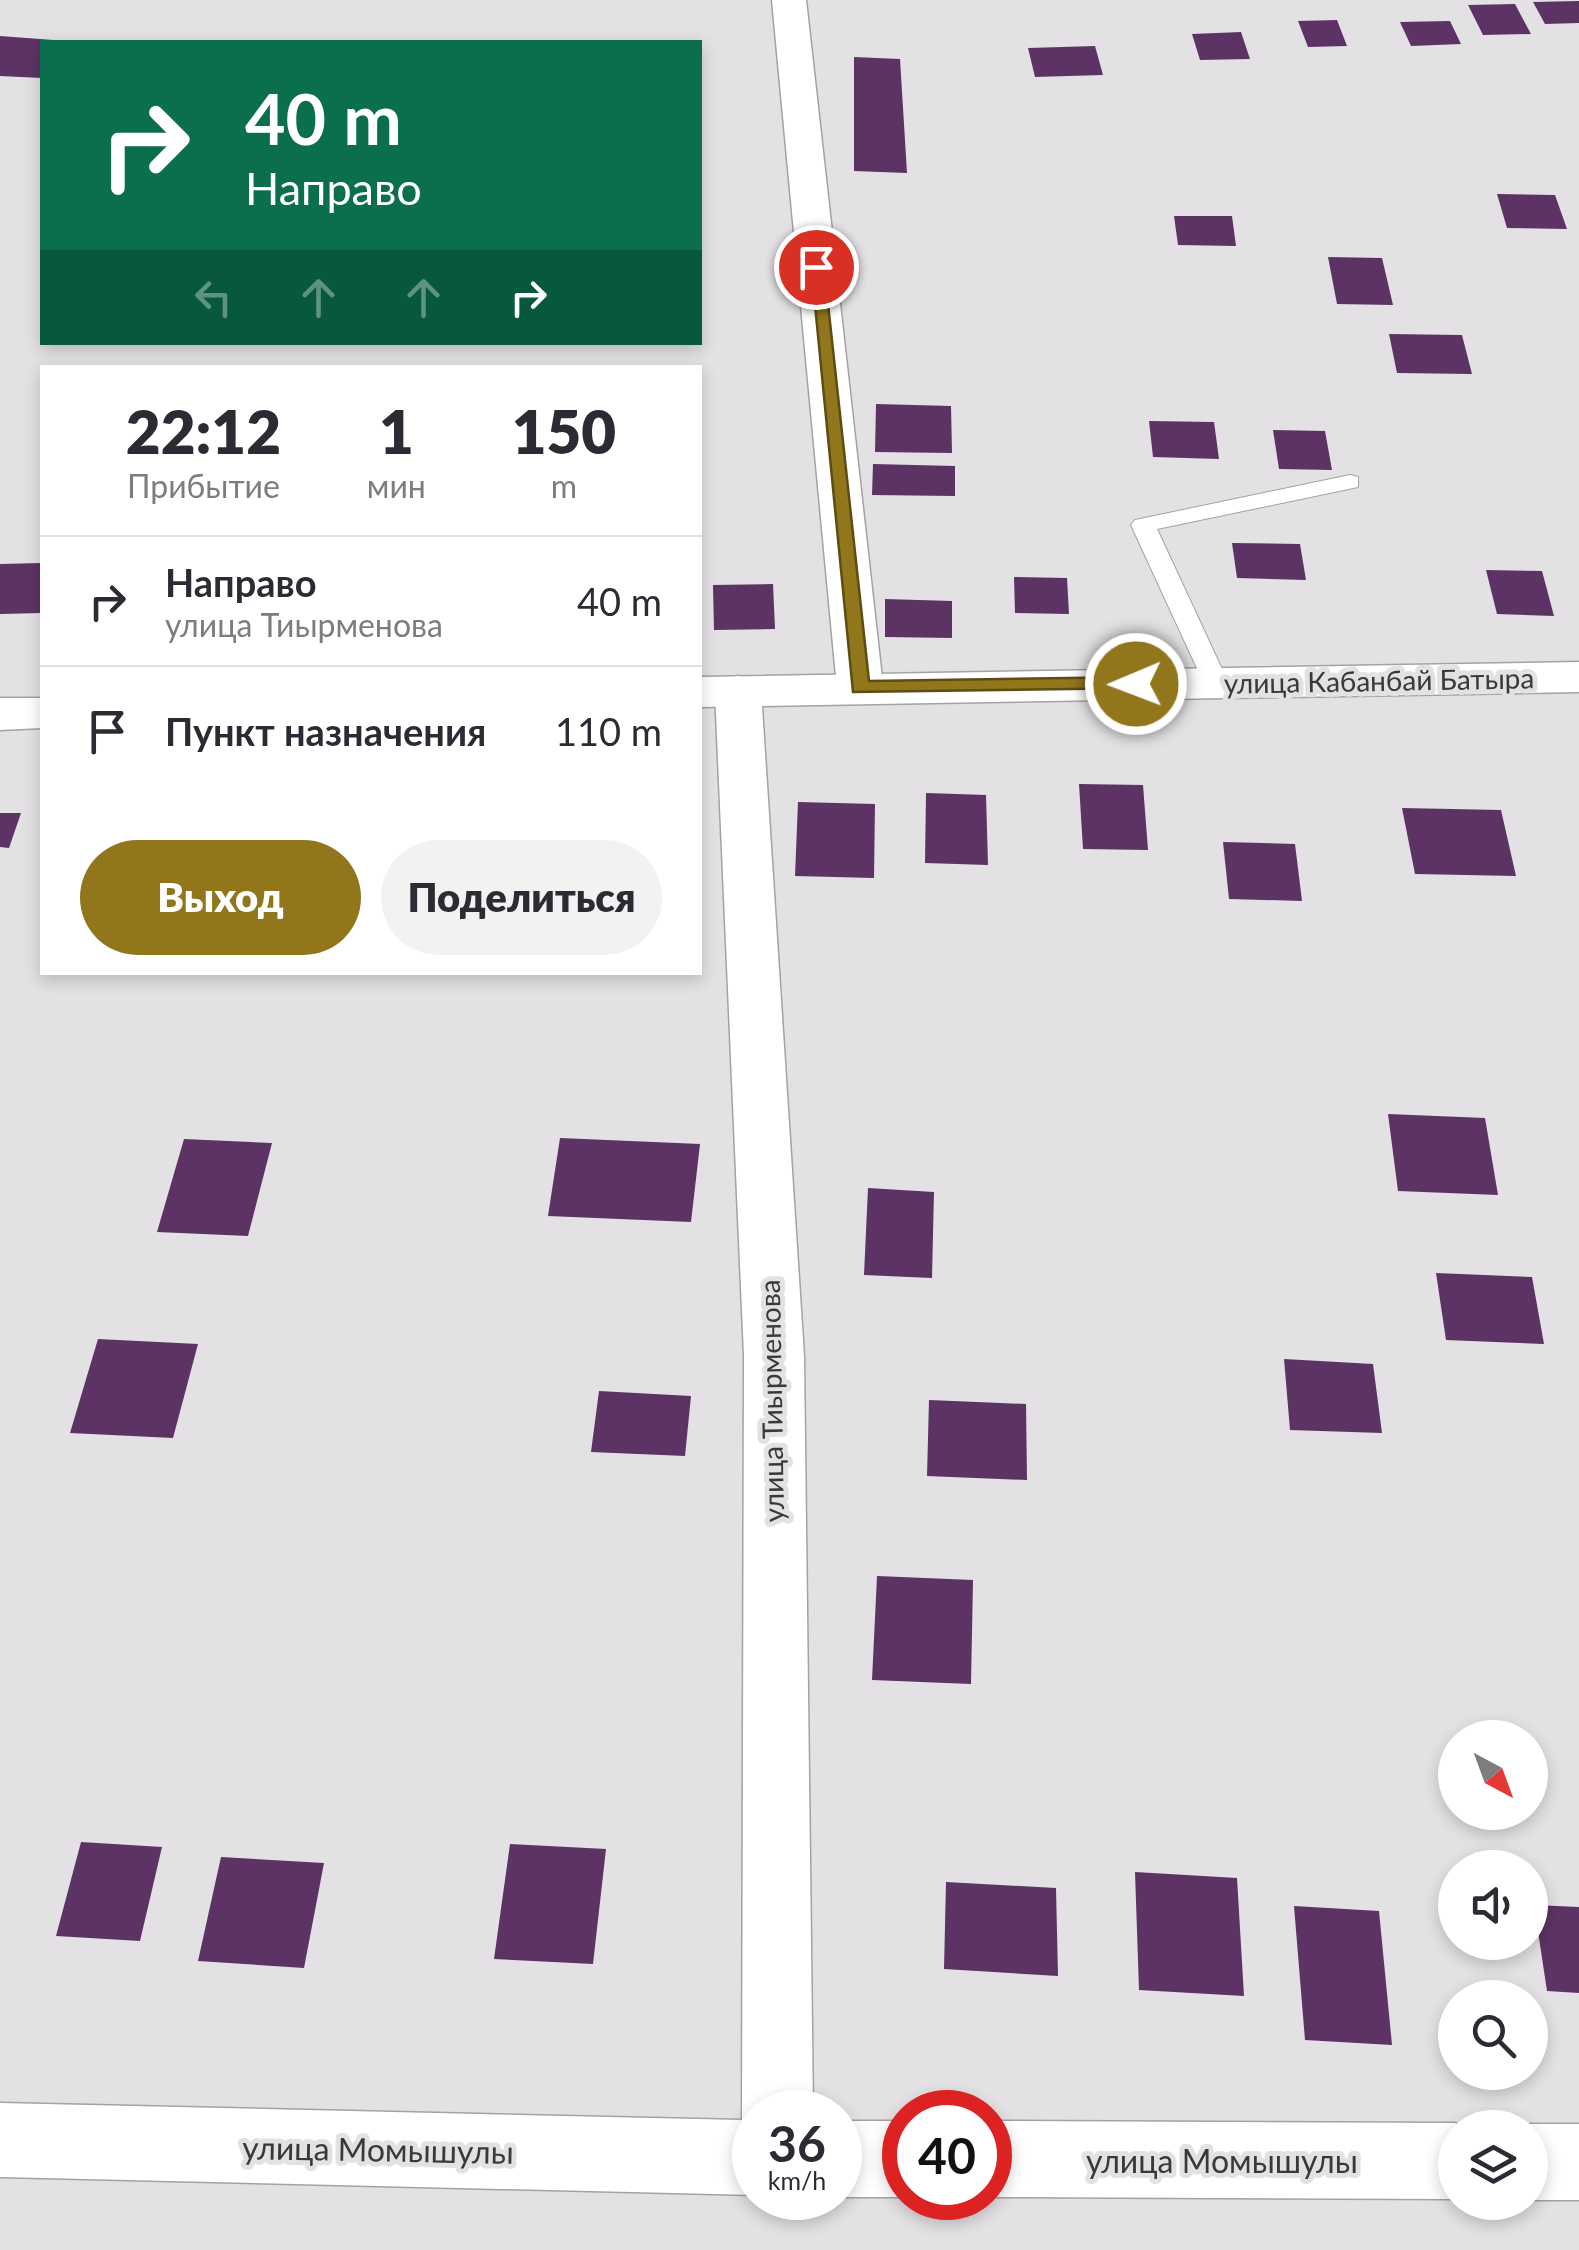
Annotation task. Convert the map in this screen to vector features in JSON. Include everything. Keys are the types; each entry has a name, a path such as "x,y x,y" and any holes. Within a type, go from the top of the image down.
{"street":[{"path":"788,0 860,688"},
{"name":"улица Кабанбай Батыра","path":"719,692 1579,677"},
{"name":"улица Тиырменова","path":"719,692 774,1356 776,2090"},
{"path":"0,714 40,712"},
{"name":"улица Момышулы","path":"0,2140 732,2157"},
{"name":"улица Момышулы","path":"1012,2159 1438,2161"},
{"path":"1548,2162 1579,2162"}],"lane":[{"path":"1214,682 1144,525 1350,482"}],"building":[{"path":"1579,1 1579,23 1545,24 1533,2"},
{"path":"1515,4 1531,34 1483,35 1468,5"},
{"path":"1337,20 1347,46 1308,47 1298,21"},
{"path":"1450,21 1461,44 1411,46 1400,22"},
{"path":"1241,32 1250,59 1200,60 1192,34"},
{"path":"0,36 53,40 40,40 40,78 0,76"},
{"path":"1095,46 1103,75 1035,77 1028,48"},
{"path":"854,57 900,59 907,173 854,171"},
{"path":"1497,194 1555,195 1567,229 1507,228"},
{"path":"1174,216 1232,216 1236,246 1178,245"},
{"path":"1328,257 1382,258 1393,305 1337,304"},
{"path":"1389,334 1462,335 1472,374 1397,373"},
{"path":"876,404 951,406 952,453 875,452"},
{"path":"1149,421 1214,422 1219,459 1153,457"},
{"path":"1273,430 1325,431 1332,470 1279,469"},
{"path":"873,464 955,466 955,496 872,495"},
{"path":"1232,543 1300,544 1306,580 1237,578"},
{"path":"40,563 40,613 0,614 0,564"},
{"path":"1486,570 1542,571 1554,616 1497,614"},
{"path":"1014,577 1067,578 1069,614 1015,613"},
{"path":"773,584 775,629 714,630 713,585"},
{"path":"885,599 952,601 952,638 885,637"},
{"path":"1079,784 1143,785 1148,850 1083,849"},
{"path":"926,793 986,795 988,865 925,863"},
{"path":"798,802 875,804 874,878 795,876"},
{"path":"1402,808 1501,810 1516,876 1415,874"},
{"path":"0,813 21,813 9,848 0,847"},
{"path":"1223,842 1295,844 1302,901 1229,899"},
{"path":"1388,1114 1485,1118 1498,1195 1398,1191"},
{"path":"560,1138 700,1144 691,1222 548,1216"},
{"path":"184,1139 272,1143 248,1236 157,1232"},
{"path":"868,1188 934,1192 932,1278 864,1275"},
{"path":"1436,1273 1532,1277 1544,1344 1446,1340"},
{"path":"98,1339 198,1344 173,1438 70,1433"},
{"path":"1284,1359 1373,1364 1382,1433 1290,1430"},
{"path":"599,1391 691,1396 685,1456 591,1452"},
{"path":"929,1400 1026,1404 1027,1480 927,1476"},
{"path":"877,1576 973,1580 971,1684 872,1680"},
{"path":"81,1842 162,1847 140,1941 56,1936"},
{"path":"510,1844 606,1849 593,1964 494,1959"},
{"path":"221,1857 324,1863 304,1968 198,1961"},
{"path":"1135,1872 1237,1878 1244,1996 1139,1990"},
{"path":"946,1882 1056,1888 1058,1976 944,1969"},
{"path":"1294,1906 1379,1911 1392,2045 1305,2040"},
{"path":"1548,1906 1579,1907 1579,1993 1548,1991 1542,1960 1548,1960"}],"route":[{"path":"816,267 860,688 1136,684"}]}
